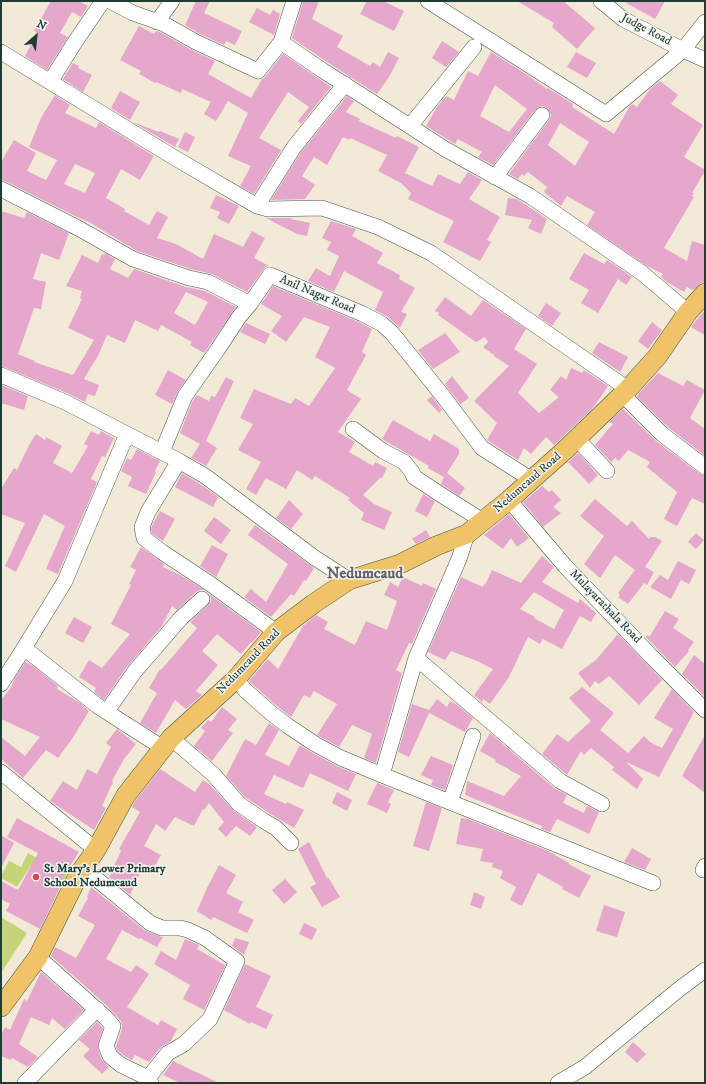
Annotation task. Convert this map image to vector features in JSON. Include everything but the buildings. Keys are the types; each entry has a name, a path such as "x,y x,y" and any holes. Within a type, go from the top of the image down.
{"main road":[{"name":"Nedumcaud Road","path":"1,1007 38,957 79,874 96,850 126,795 167,743 236,679 276,632 313,604 349,580 400,564 436,546 467,534 532,480 626,392 658,357 688,312 705,293"}],"street":[{"path":"50,82 103,1"},
{"path":"110,1 133,13 164,24 196,42 258,71 281,42 294,1"},
{"path":"157,22 172,1"},
{"path":"428,1 606,114 683,50 705,60"},
{"name":"Judge Road","path":"601,1 622,19 683,50 705,22"},
{"path":"281,42 445,149 530,196 642,273 688,312"},
{"path":"410,126 474,47"},
{"path":"1,52 257,206 268,209 322,208 378,227 431,253 626,392 662,434 705,467"},
{"path":"257,206 294,147 345,84"},
{"path":"495,177 542,115"},
{"path":"1,189 78,228 133,259 189,278 208,282 250,304 239,317 185,396 162,452"},
{"name":"Anil Nagar Road","path":"250,304 270,275 382,324 392,333 443,396 482,448 532,480"},
{"path":"1,375 65,402 178,460 205,476 315,558 349,580"},
{"path":"353,429 383,451 404,462 414,477 483,521"},
{"path":"1,684 65,581 127,434"},
{"path":"577,439 607,471"},
{"path":"178,460 148,512 142,527 144,538 276,632"},
{"name":"Mulayarathala Road","path":"509,500 565,566 705,710"},
{"path":"382,775 416,658 460,559 467,534"},
{"path":"107,711 135,671 181,618 202,599"},
{"path":"24,648 107,711 167,743 213,774 239,804 276,828 291,843"},
{"path":"416,658 560,781 602,804"},
{"path":"236,679 246,691 271,713 315,744 341,758 653,883"},
{"path":"450,802 473,736"},
{"path":"1,772 96,850"},
{"path":"38,957 113,1026 106,1046 110,1056 121,1065 150,1081 168,1052 184,1044 210,1019 236,961 205,938 188,930 180,928 162,928 150,923 83,868"},
{"path":"558,1083 586,1067 678,990 705,970"},
{"path":"25,1083 96,1009"}],"green space":[{"path":"28,853 67,875 64,882 31,865 17,887 1,878 9,861 21,867"},
{"path":"1,917 27,933 1,973"}],"place":[{"name":"St Mary's Lower Primary School Nedumcaud","path":"36,877"}],"district":[{"name":"Nedumcaud","path":"365,575"}]}
